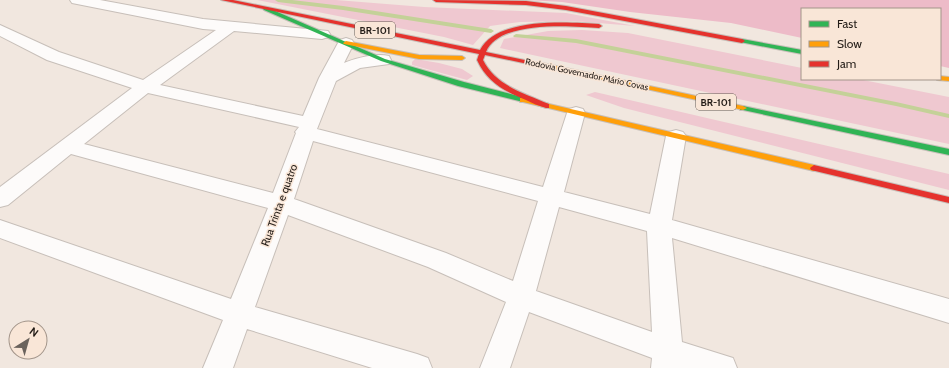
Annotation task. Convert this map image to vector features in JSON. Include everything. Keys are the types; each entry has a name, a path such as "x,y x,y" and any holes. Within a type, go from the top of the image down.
{"main road":[{"name":"Rodovia Governador Mário Covas","path":"224,0 266,10 359,26 949,152"},
{"path":"436,0 539,5 566,8 801,52"},
{"path":"266,10 382,60 461,84 546,106 949,200"},
{"path":"546,106 494,81 485,72 481,66 480,60 482,52 490,40 516,29 545,25 582,24 606,26"},
{"path":"622,28 708,35"},
{"path":"346,44 441,58 462,58 482,52"}],"street":[{"path":"77,0 203,24 322,34"},
{"path":"0,199 145,87 230,26"},
{"path":"0,30 53,56 145,87 307,127 659,226 949,311"},
{"name":"Rua Trinta e quatro","path":"218,368 281,203 307,127 328,78 346,44"},
{"path":"328,78 356,64 382,60"},
{"path":"495,368 521,297 576,113"},
{"path":"667,360 659,226 676,136"},
{"path":"69,147 281,203 437,260 667,360 722,368"},
{"path":"0,229 239,314 417,368"}],"shaded area":[{"path":"257,0 336,0 424,7 566,13 635,26 574,21 520,22 490,26 473,45 444,37"},
{"path":"528,0 949,0 949,68 941,66 941,8 801,8 801,38 731,23 630,12 562,2"},
{"path":"582,30 628,33 801,68 801,80 863,80 949,97 949,144 500,48 504,39 548,31"},
{"path":"415,59 462,69 473,76 467,80 412,65 412,62"},
{"path":"595,92 949,174 949,190 624,108 586,95"}],"waterway":[{"path":"278,0 343,8 491,31"},
{"path":"516,36 576,41 896,104 949,116"}],"traffic: fast":[{"path":"266,9 383,60 461,84 523,100"},
{"path":"742,41 801,52"},
{"path":"743,108 949,152"}],"traffic: slow":[{"path":"346,43 419,57 462,58"},
{"path":"542,65 743,108"},
{"path":"941,78 949,79"},
{"path":"523,100 814,168"}],"traffic: jam":[{"path":"224,0 542,65"},
{"path":"436,0 526,3 566,8 742,41"},
{"path":"546,106 517,94 499,84 491,77 484,69 480,60 485,47 497,36 525,27 557,25 599,26"},
{"path":"814,168 949,200"}]}
